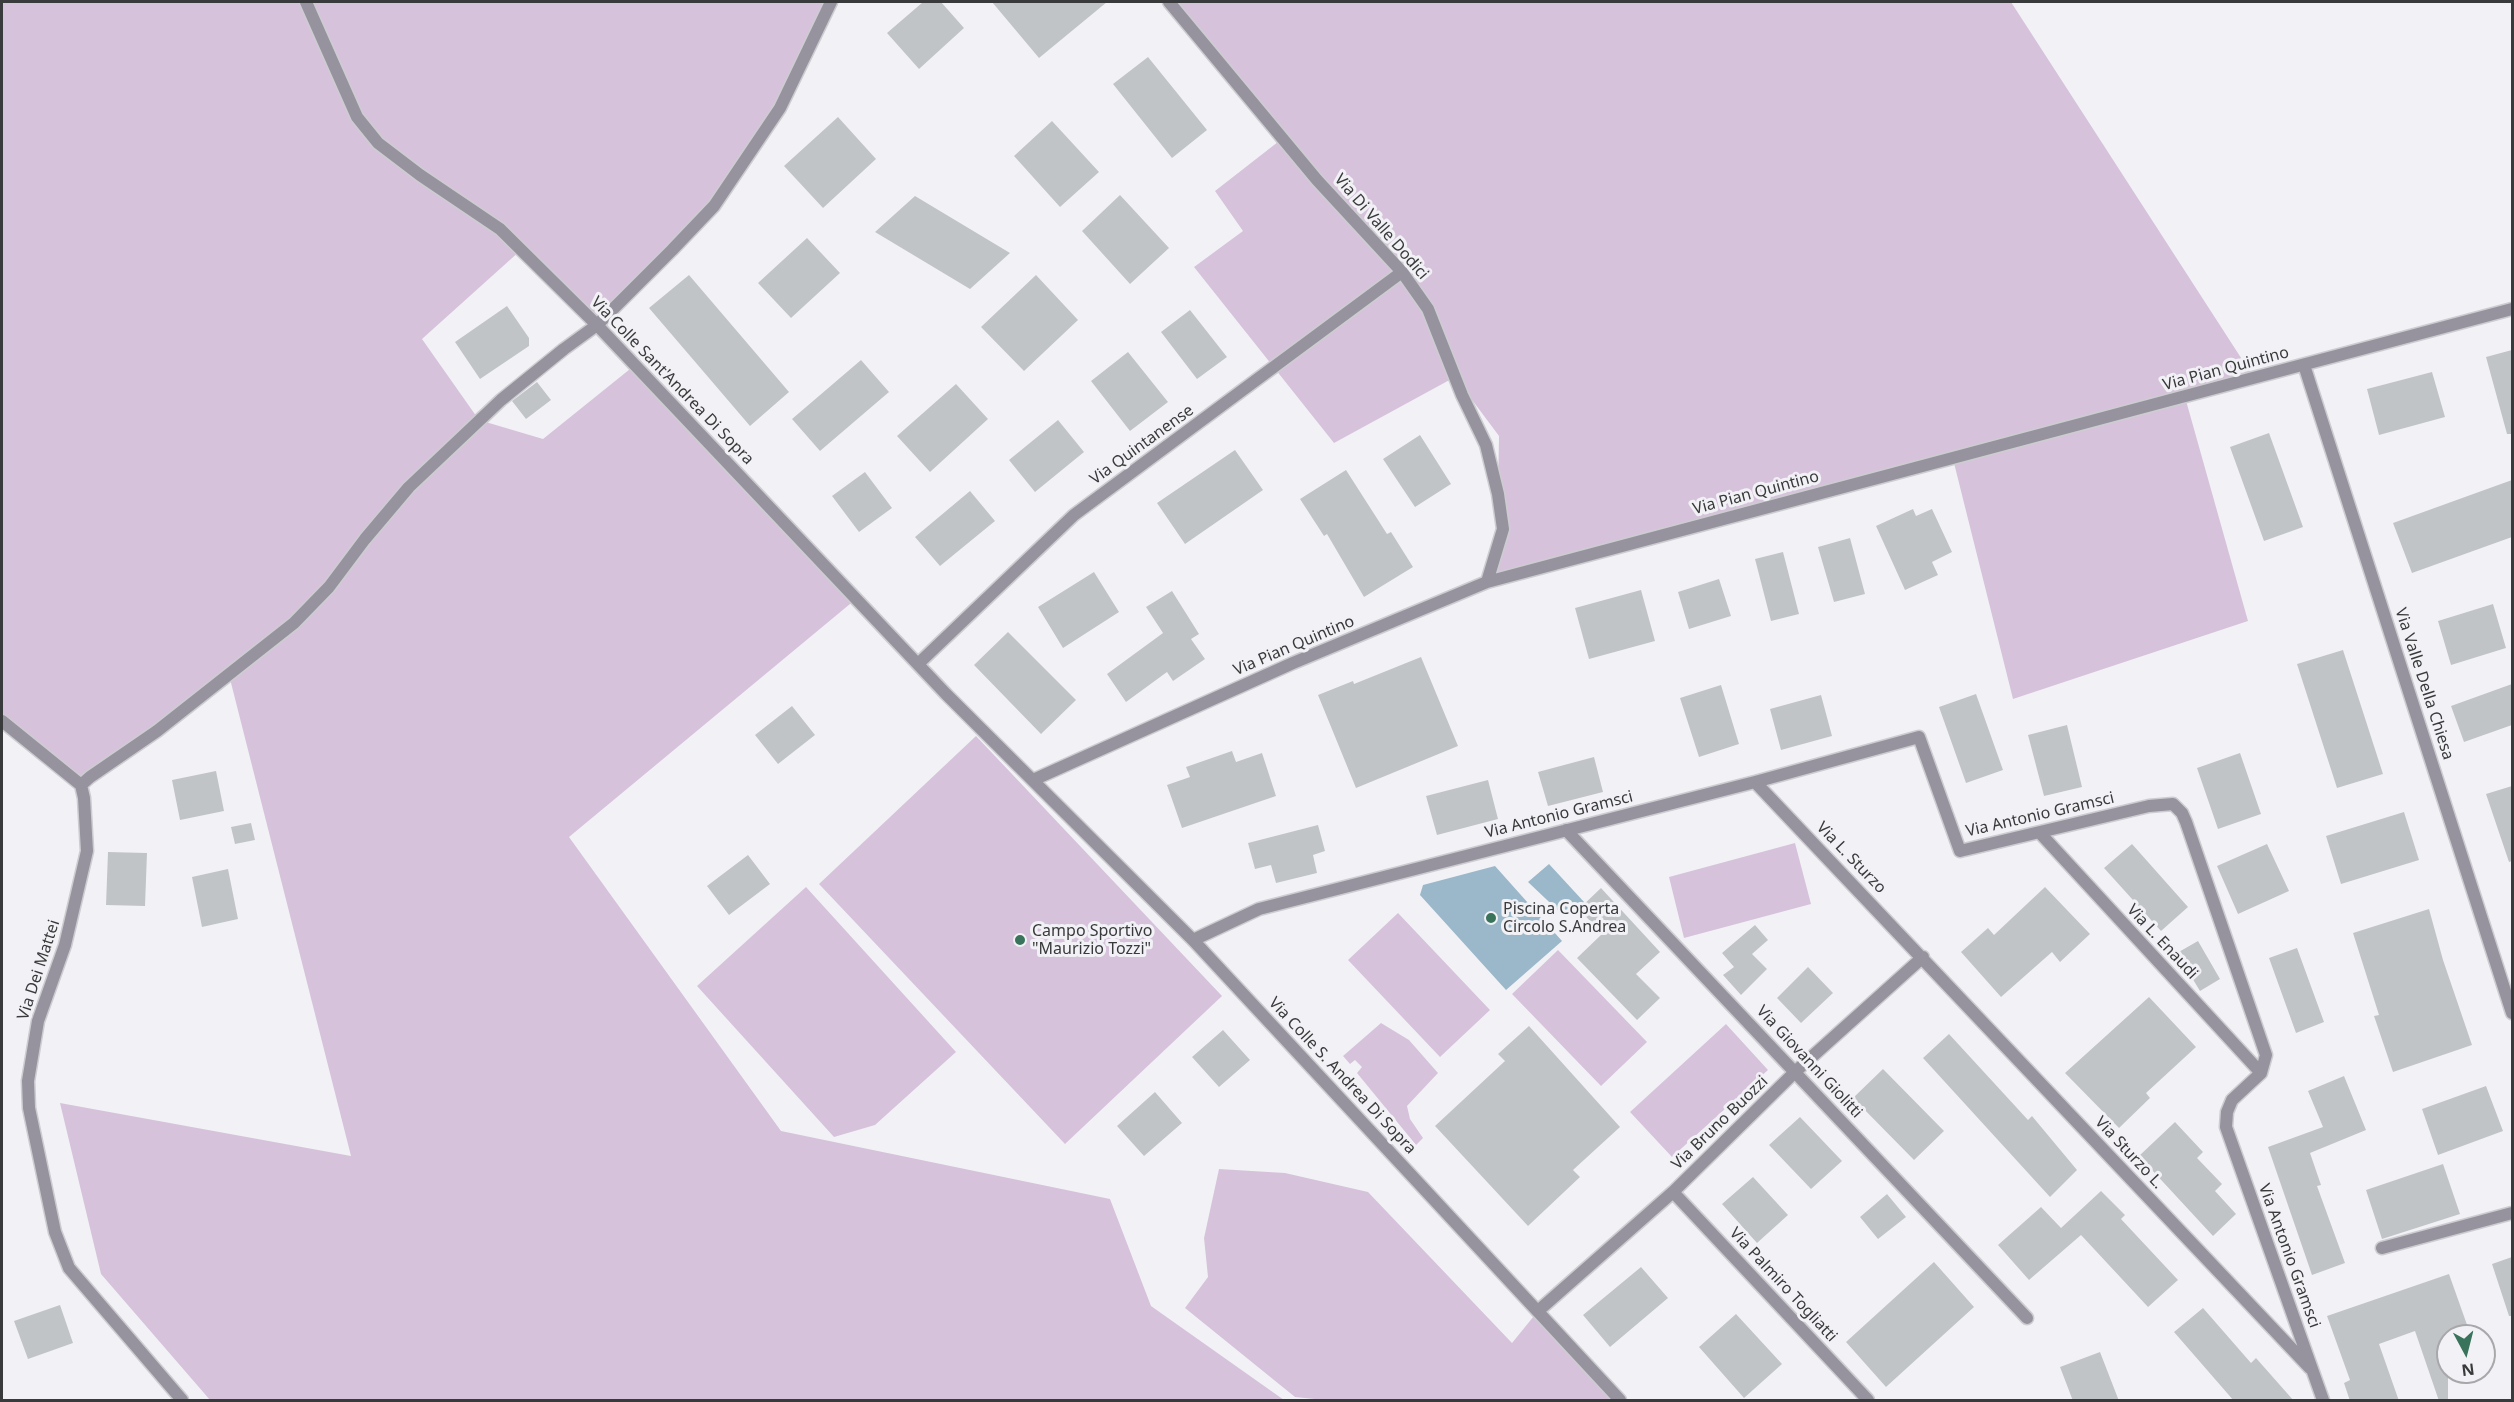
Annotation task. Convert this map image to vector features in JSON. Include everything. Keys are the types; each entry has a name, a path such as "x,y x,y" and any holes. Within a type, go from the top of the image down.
{"street":[{"name":"Via Colle Sant'Andrea Di Sopra","path":"306,2 357,117 378,143 420,175 500,229 597,326 918,664 1033,780"},
{"path":"2,721 81,785 157,731 294,623 329,587 365,539 409,487 501,400 564,348 597,326 714,206 780,108 831,2"},
{"name":"Via Di Valle Dodici","path":"1169,2 1317,180 1402,272 1428,309 1462,394 1486,445 1498,494 1503,529 1487,582"},
{"name":"Via Quintanense","path":"918,664 1074,515 1402,272"},
{"name":"Via Pian Quintino","path":"1033,780 1293,663 1487,582 2512,309"},
{"name":"Via Valle Della Chiesa","path":"2304,365 2512,1013"},
{"name":"Via Antonio Gramsci","path":"1193,940 1259,909 1755,782 1918,737 1960,851 2169,803 2177,807 2186,822 2266,1055 2261,1073 2232,1100 2227,1112 2226,1127 2323,1401"},
{"name":"Via Colle S. Andrea Di Sopra","path":"1033,780 1193,940 1620,1401"},
{"name":"Via L. Sturzo","path":"1755,782 1923,957"},
{"name":"Via Dei Mattei","path":"81,785 87,852 66,945 38,1021 28,1081 29,1108 55,1232 69,1268 182,1401"},
{"name":"Via Giovanni Giolitti","path":"1566,830 1796,1071 2026,1318"},
{"name":"Via L. Enaudi","path":"2040,833 2261,1073"},
{"name":"Via Bruno Buozzi","path":"1538,1311 1673,1192 1796,1071 1923,957"},
{"name":"Via Sturzo L.","path":"1923,957 2313,1371"},
{"name":"Via Palmiro Togliatti","path":"1673,1192 1868,1401"},
{"path":"2382,1248 2512,1213"}],"shaded area":[{"path":"2,2 827,2 780,108 672,250 597,325 521,250 422,339 479,420 543,439 635,365 856,599 569,837 781,1131 1110,1199 1151,1306 1284,1400 210,1400 101,1274 60,1103 351,1156 229,675 81,785 2,721"},
{"path":"1169,2 2011,2 2256,381 2185,397 2248,621 2013,699 1953,459 1487,582 1503,529 1498,494 1499,436 1455,377 1334,443 1194,267 1243,231 1215,191 1283,138"},
{"name":"Campo Sportivo \"Maurizio Tozzi\"","path":"976,736 1222,996 1065,1144 819,884"},
{"path":"1795,843 1811,904 1684,938 1669,877"},
{"path":"806,887 956,1052 875,1125 834,1137 697,986"},
{"path":"1398,913 1490,1010 1440,1057 1348,960"},
{"path":"1558,950 1647,1042 1601,1086 1512,994"},
{"path":"1381,1023 1409,1040 1438,1073 1407,1106 1410,1119 1423,1138 1416,1145 1357,1073 1362,1067 1355,1060 1350,1064 1343,1056"},
{"path":"1726,1024 1768,1070 1672,1157 1630,1112"},
{"path":"1219,1169 1285,1173 1368,1192 1512,1343 1538,1311 1620,1400 1324,1400 1295,1397 1185,1308 1208,1277 1204,1238"}],"water":[{"path":"1549,864 1585,903 1565,917 1528,882"},
{"name":"Piscina Coperta Circolo S.Andrea","path":"1495,866 1562,941 1506,990 1420,895 1423,885"}],"building":[{"path":"923,2 941,2 964,28 919,69 887,33"},
{"path":"992,2 1107,2 1039,58"},
{"path":"1148,57 1207,130 1172,158 1113,84"},
{"path":"838,117 876,159 823,208 784,166"},
{"path":"1052,121 1099,172 1060,207 1014,156"},
{"path":"1120,195 1169,248 1130,284 1082,231"},
{"path":"915,196 1010,253 970,289 875,232"},
{"path":"807,238 840,273 791,318 758,283"},
{"path":"689,275 789,392 750,426 649,308"},
{"path":"1036,275 1078,320 1024,371 981,327"},
{"path":"507,306 529,338 529,346 480,379 455,342"},
{"path":"1190,310 1227,357 1197,379 1161,332"},
{"path":"2512,350 2512,434 2507,434 2486,357"},
{"path":"1128,352 1168,402 1130,431 1091,381"},
{"path":"861,360 889,392 820,451 792,419"},
{"path":"2432,372 2445,417 2379,435 2367,389"},
{"path":"537,382 551,400 526,419 512,401"},
{"path":"956,384 988,419 930,472 897,436"},
{"path":"1058,420 1084,452 1035,492 1009,460"},
{"path":"2269,433 2303,527 2264,541 2230,447"},
{"path":"1420,435 1451,484 1415,507 1383,459"},
{"path":"1235,450 1263,490 1185,544 1157,503"},
{"path":"1346,470 1387,534 1391,532 1413,567 1364,597 1327,534 1324,536 1300,499"},
{"path":"865,472 892,508 859,532 832,496"},
{"path":"2512,480 2512,537 2412,573 2393,523"},
{"path":"970,491 995,521 940,566 915,537"},
{"path":"1913,509 1916,516 1932,509 1952,552 1932,562 1938,575 1905,590 1876,526"},
{"path":"1850,538 1865,594 1834,602 1818,547"},
{"path":"1783,552 1799,614 1771,621 1755,559"},
{"path":"1094,572 1119,612 1063,648 1038,607"},
{"path":"1719,579 1731,616 1689,629 1678,592"},
{"path":"1641,590 1655,641 1589,659 1575,608"},
{"path":"1172,591 1199,634 1191,639 1205,659 1173,681 1167,672 1126,702 1107,674 1163,633 1146,607"},
{"path":"2493,604 2506,648 2451,665 2438,621"},
{"path":"1008,632 1076,700 1041,734 974,665"},
{"path":"2343,650 2383,774 2337,788 2297,664"},
{"path":"1421,657 1458,746 1356,788 1318,695 1353,681 1354,684"},
{"path":"2512,684 2512,725 2464,742 2451,706"},
{"path":"1721,685 1739,744 1699,757 1680,698"},
{"path":"1976,694 2003,770 1966,783 1939,707"},
{"path":"1821,695 1832,736 1781,750 1770,709"},
{"path":"792,706 815,735 778,764 755,735"},
{"path":"2067,725 2082,787 2044,796 2028,735"},
{"path":"1232,751 1236,762 1262,753 1276,796 1182,828 1167,785 1190,777 1186,767"},
{"path":"2240,753 2261,814 2218,829 2197,768"},
{"path":"1594,757 1603,792 1548,806 1538,772"},
{"path":"216,771 224,811 180,820 172,780"},
{"path":"1488,780 1498,819 1437,835 1426,796"},
{"path":"2512,786 2512,861 2509,862 2486,794"},
{"path":"2404,812 2419,860 2341,884 2326,836"},
{"path":"251,823 255,840 235,844 231,827"},
{"path":"1318,825 1325,851 1313,855 1317,873 1276,883 1271,865 1255,869 1248,843"},
{"path":"2132,844 2188,907 2161,931 2104,868"},
{"path":"2267,844 2289,891 2238,914 2217,866"},
{"path":"108,852 147,853 145,906 106,905"},
{"path":"748,855 770,884 729,915 707,886"},
{"path":"228,869 238,919 202,927 192,877"},
{"path":"2045,887 2090,934 2060,962 2052,952 2001,997 1961,952 1988,928 1994,935"},
{"path":"1601,888 1660,952 1636,974 1660,998 1637,1020 1577,958 1602,934 1579,909"},
{"path":"2429,909 2443,960 2472,1045 2393,1072 2374,1016 2379,1015 2353,933"},
{"path":"1755,925 1768,940 1752,954 1767,969 1741,995 1723,975 1734,967 1722,953"},
{"path":"2198,941 2220,979 2200,991 2177,953"},
{"path":"2297,948 2324,1022 2296,1033 2269,958"},
{"path":"1808,967 1833,993 1801,1023 1777,998"},
{"path":"2149,997 2196,1047 2146,1093 2150,1098 2119,1128 2065,1073"},
{"path":"1529,1026 1620,1127 1573,1170 1580,1177 1528,1226 1435,1126 1505,1061 1498,1054"},
{"path":"1223,1030 1250,1060 1219,1087 1192,1057"},
{"path":"1949,1034 2028,1120 2032,1116 2077,1170 2050,1197 1923,1058"},
{"path":"1883,1069 1944,1131 1914,1160 1853,1098"},
{"path":"2344,1076 2366,1130 2310,1153 2321,1185 2317,1186 2345,1263 2312,1275 2268,1147 2323,1127 2308,1091"},
{"path":"2486,1086 2503,1131 2438,1155 2422,1109"},
{"path":"1155,1092 1182,1123 1144,1156 1117,1126"},
{"path":"1800,1117 1842,1161 1811,1189 1769,1145"},
{"path":"2175,1122 2203,1152 2197,1158 2222,1184 2215,1191 2236,1214 2213,1236 2139,1156"},
{"path":"2443,1164 2460,1214 2382,1239 2366,1190"},
{"path":"1753,1177 1788,1215 1757,1243 1722,1204"},
{"path":"2101,1191 2125,1215 2121,1219 2178,1280 2148,1307 2081,1235 2029,1280 1998,1245 2041,1207 2061,1228"},
{"path":"1887,1194 1906,1217 1878,1239 1860,1217"},
{"path":"2512,1257 2512,1316 2509,1316 2492,1264"},
{"path":"1934,1262 1974,1307 1886,1387 1846,1342"},
{"path":"1641,1267 1668,1298 1610,1347 1583,1315"},
{"path":"2449,1274 2467,1324 2436,1324 2436,1384 2448,1384 2448,1401 2439,1401 2415,1331 2379,1344 2399,1401 2350,1401 2344,1383 2350,1380 2327,1316"},
{"path":"60,1305 73,1343 28,1359 14,1321"},
{"path":"2203,1308 2251,1363 2256,1358 2294,1401 2234,1401 2174,1332"},
{"path":"1736,1314 1782,1364 1744,1398 1699,1347"},
{"path":"2100,1352 2119,1401 2073,1401 2060,1367"}],"place":[{"name":"Piscina Coperta Circolo S.Andrea","path":"1491,918"},
{"name":"Campo Sportivo \"Maurizio Tozzi\"","path":"1020,940"}]}
